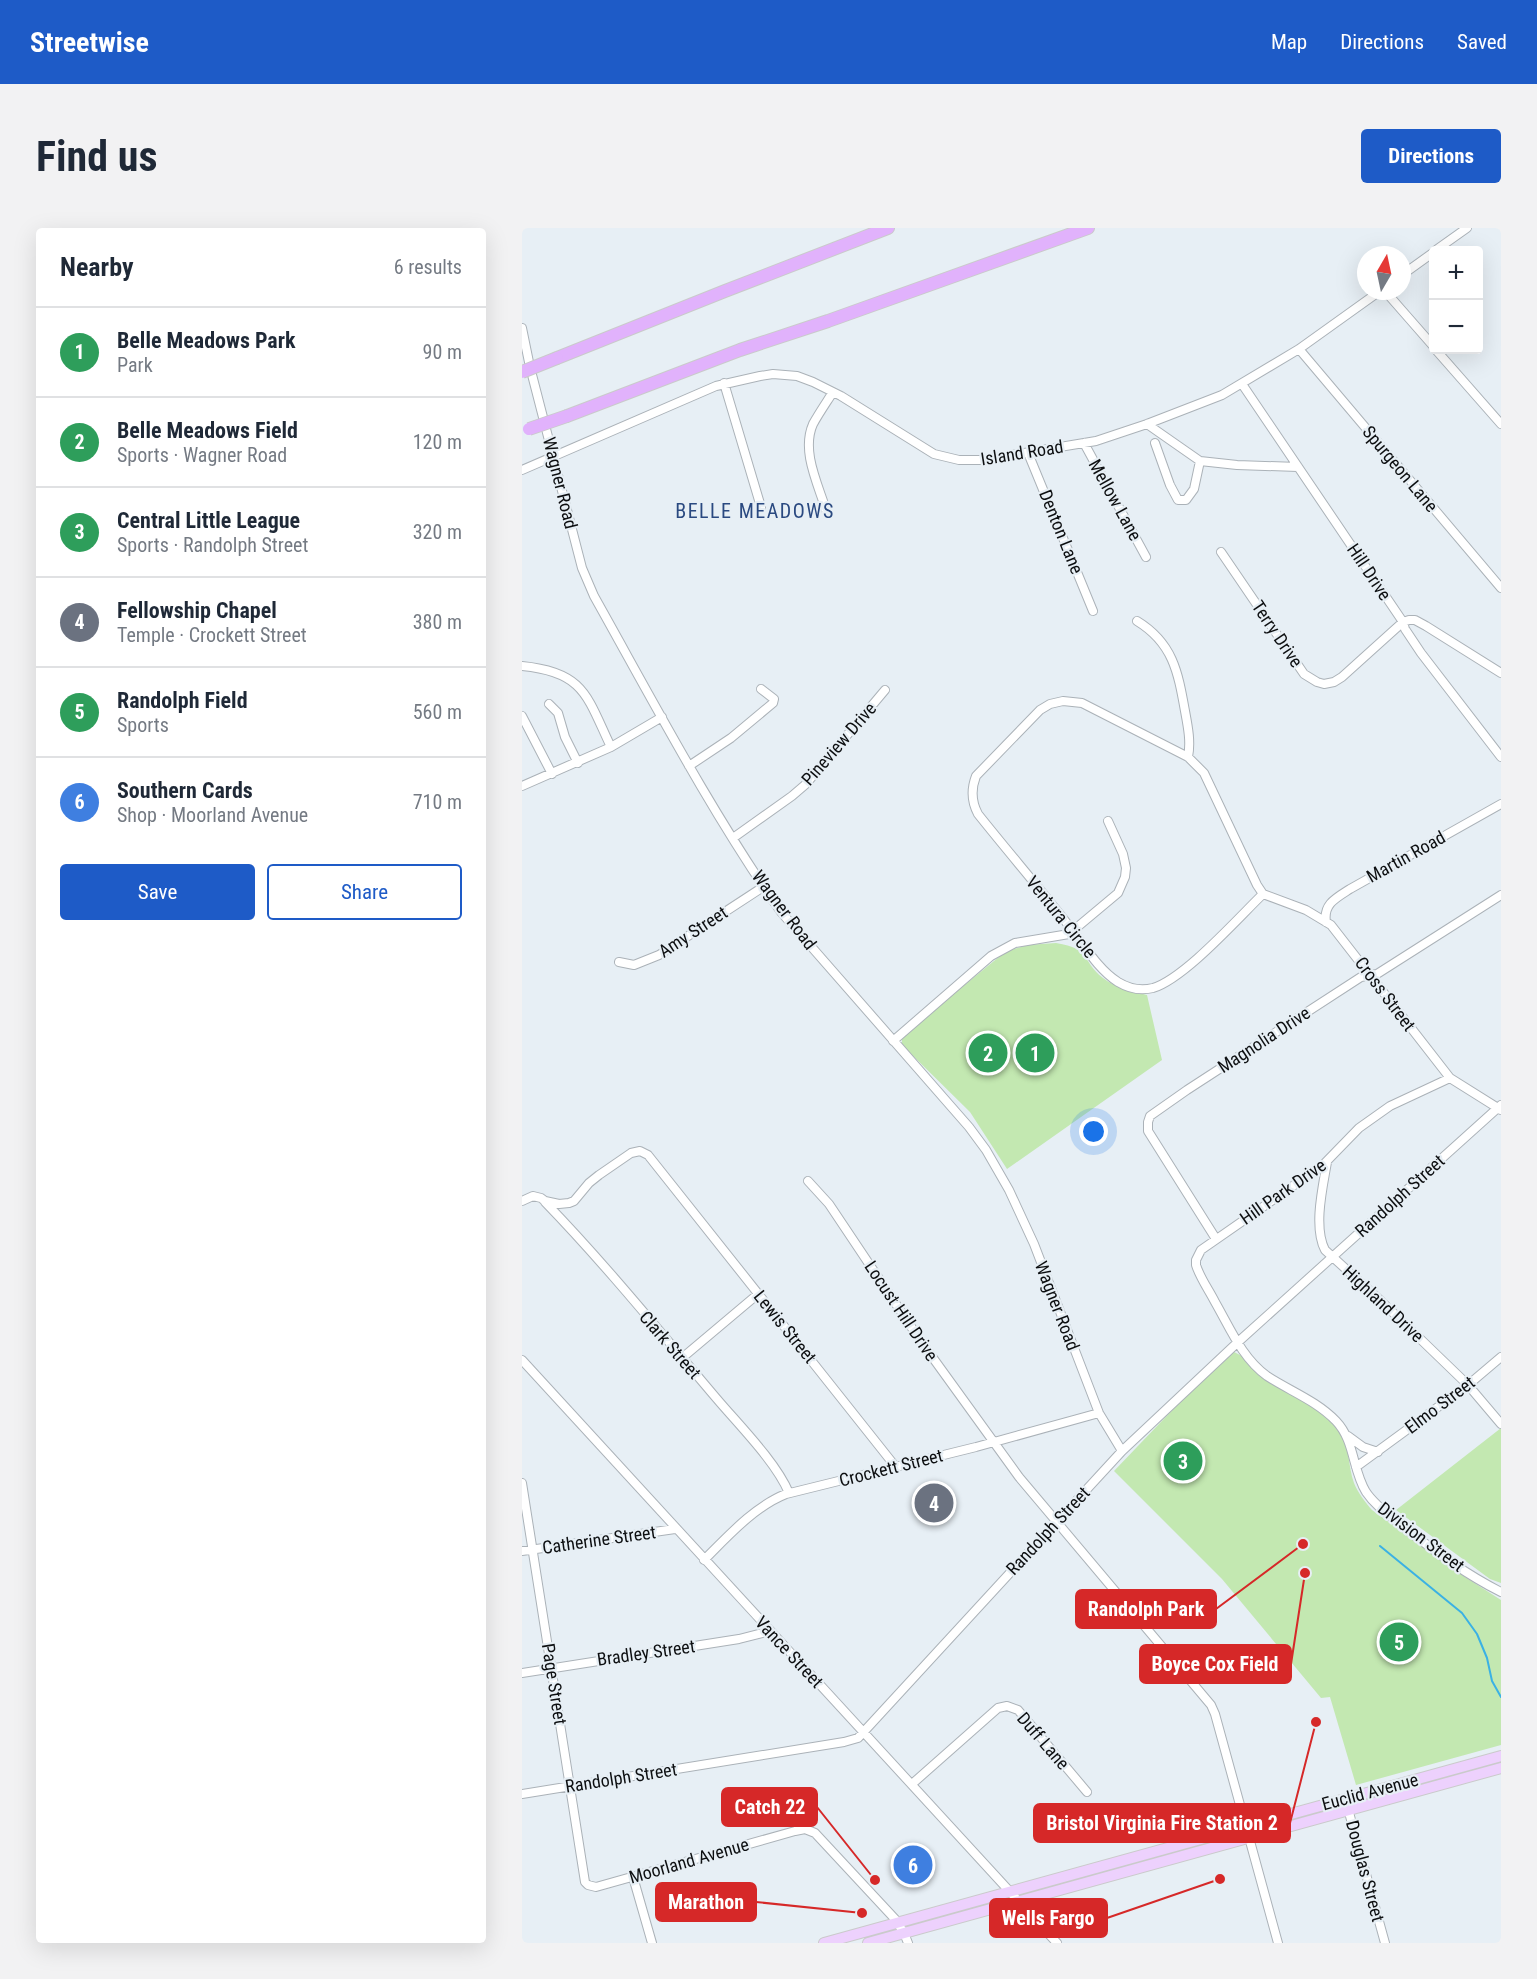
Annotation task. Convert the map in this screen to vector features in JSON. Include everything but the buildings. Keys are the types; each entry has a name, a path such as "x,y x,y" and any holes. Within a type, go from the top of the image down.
{"highway":[{"path":"522,372 888,228"},
{"path":"525,430 1088,228"}],"main road":[{"name":"Euclid Avenue","path":"824,1943 896,1921 1010,1892 1501,1755"},
{"name":"Euclid Avenue","path":"868,1943 906,1938 1019,1901 1501,1768"}],"street":[{"path":"1442,246 1467,228"},
{"path":"1411,268 1429,255"},
{"name":"Island Road","path":"522,471 724,383 785,374 809,380 833,392 922,448 943,457 973,461 1084,443 1147,424 1222,395 1299,349 1367,300"},
{"path":"1393,300 1429,341"},
{"name":"Wagner Road","path":"522,328 585,578 594,596 689,766 763,887 781,912 969,1127 996,1166 1034,1244 1099,1413 1122,1450"},
{"name":"Spurgeon Lane","path":"1299,349 1501,588"},
{"path":"1440,354 1501,424"},
{"path":"724,383 761,507"},
{"name":"Hill Drive","path":"1242,384 1403,622 1421,653 1501,757"},
{"path":"826,510 809,446 813,424 833,392"},
{"path":"1147,424 1200,461 1298,467"},
{"name":"Mellow Lane","path":"1084,443 1146,557"},
{"path":"1155,443 1176,498 1182,501 1186,501 1194,489 1200,461"},
{"name":"Denton Lane","path":"1028,453 1093,611"},
{"name":"Terry Drive","path":"1221,552 1304,674 1317,682 1324,684 1338,680 1403,622"},
{"path":"1403,622 1415,620 1501,673"},
{"path":"1137,621 1151,630 1161,641 1176,666 1189,739 1188,757"},
{"path":"522,666 557,673 575,682 584,691 611,747"},
{"path":"689,766 731,738 773,703 774,699 761,689"},
{"name":"Pineview Drive","path":"733,838 806,784 885,690"},
{"name":"Ventura Circle","path":"1063,701 1082,704 1188,757 1204,773 1263,894 1172,979 1151,988 1134,988 1118,982 1085,948 978,814 972,795 976,776 1040,710 1050,704 1063,701"},
{"path":"549,704 558,713 565,737 578,763"},
{"path":"522,716 552,774"},
{"path":"522,786 611,747 662,717"},
{"name":"Martin Road","path":"1326,922 1326,910 1332,901 1501,804"},
{"path":"893,1041 999,950 1015,943 1065,936 1118,893 1125,877 1125,860 1108,822"},
{"name":"Amy Street","path":"619,962 634,965 659,955 763,887"},
{"name":"Cross Street","path":"1263,894 1306,910 1326,922 1342,937 1450,1078 1500,1108"},
{"name":"Magnolia Drive","path":"1215,1239 1148,1131 1150,1116 1361,977 1377,974 1501,894"},
{"name":"Hill Park Drive","path":"1238,1342 1196,1265 1198,1254 1215,1239 1327,1161 1359,1128 1390,1106 1450,1078"},
{"name":"Randolph Street","path":"522,1794 858,1738 1122,1450 1238,1342 1500,1108"},
{"name":"Lewis Street","path":"545,1201 569,1203 599,1175 631,1153 636,1151 648,1155 895,1466"},
{"name":"Highland Drive","path":"1327,1161 1321,1199 1322,1245 1332,1258 1382,1302 1468,1385 1501,1424"},
{"name":"Locust Hill Drive","path":"808,1181 829,1204 920,1340 1019,1477 1211,1705 1278,1943"},
{"path":"522,1201 533,1196 545,1201"},
{"name":"Clark Street","path":"545,1201 682,1358 783,1479 789,1493"},
{"path":"682,1358 758,1293"},
{"name":"Division Street","path":"1238,1342 1242,1350 1264,1374 1321,1408 1334,1419 1348,1436 1365,1490 1380,1509 1452,1562 1501,1592"},
{"name":"Elmo Street","path":"1356,1467 1468,1385 1501,1357"},
{"name":"Vance Street","path":"522,1360 1057,1943"},
{"name":"Crockett Street","path":"704,1560 755,1512 768,1502 789,1493 994,1442 1099,1413"},
{"path":"1348,1436 1363,1447 1378,1452"},
{"name":"Page Street","path":"522,1483 585,1882 588,1885"},
{"name":"Catherine Street","path":"522,1551 675,1529"},
{"name":"Bradley Street","path":"522,1672 739,1639 770,1631"},
{"name":"Duff Lane","path":"912,1784 998,1708 1007,1706 1018,1710 1087,1792"},
{"name":"Douglas Street","path":"1345,1798 1385,1943"},
{"name":"Moorland Avenue","path":"588,1885 596,1887 809,1829 896,1921"},
{"path":"633,1877 652,1943"},
{"path":"896,1921 906,1938"}],"green space":[{"path":"1056,943 1076,948 1096,972 1113,984 1147,995 1162,1060 1007,1169 970,1112 902,1045 902,1039 913,1027 1005,952 1027,945"},
{"path":"1234,1352 1296,1392 1334,1424 1346,1445 1354,1483 1372,1510 1501,1600 1501,1745 1356,1785 1330,1697 1321,1698 1222,1579 1114,1471 1182,1400"},
{"path":"1501,1428 1501,1583 1490,1579 1396,1510"}],"waterway":[{"path":"1380,1546 1462,1613 1477,1634 1487,1658 1492,1681 1501,1697"}],"place":[{"name":"Belle Meadows Field","path":"988,1053"},
{"name":"Belle Meadows Park","path":"1035,1053"},
{"name":"Central Little League","path":"1183,1461"},
{"name":"Fellowship Chapel","path":"934,1503"},
{"name":"Randolph Park","path":"1303,1544"},
{"name":"Boyce Cox Field","path":"1305,1573"},
{"name":"Randolph Field","path":"1399,1642"},
{"name":"Bristol Virginia Fire Station 2","path":"1316,1722"},
{"name":"Southern Cards","path":"913,1865"},
{"name":"Wells Fargo","path":"1220,1879"},
{"name":"Catch 22","path":"875,1880"},
{"name":"Marathon","path":"862,1913"}],"district":[{"name":"BELLE MEADOWS","path":"755,511"}]}
